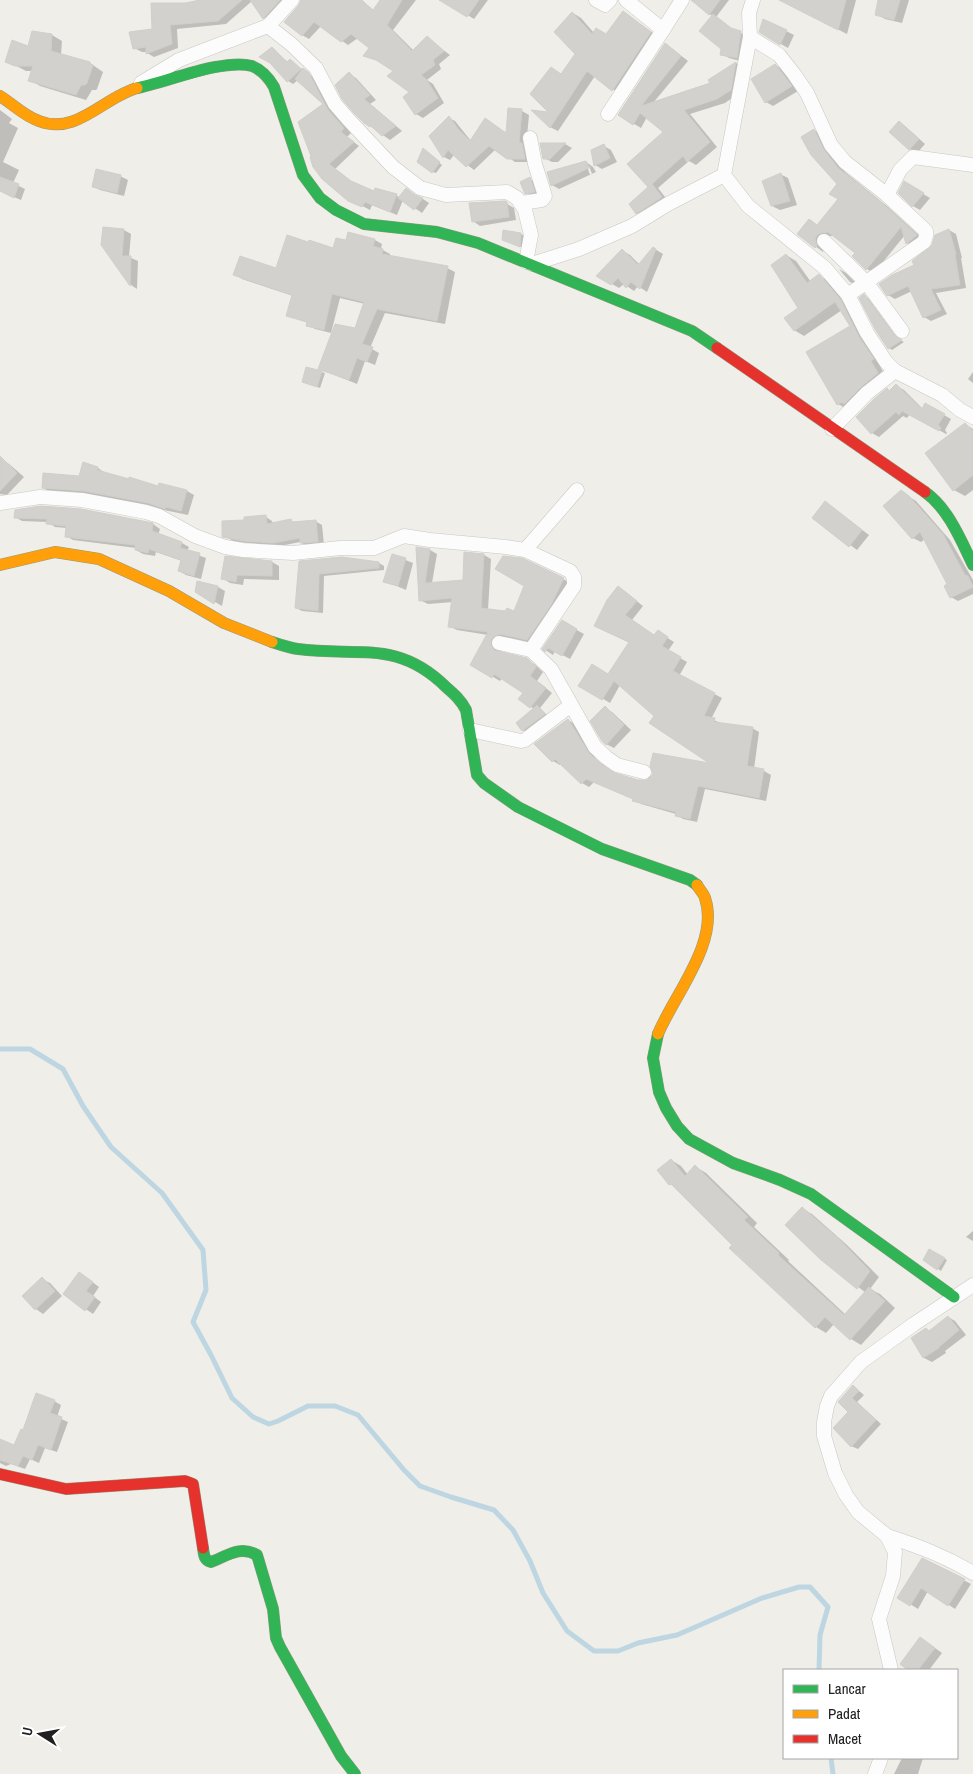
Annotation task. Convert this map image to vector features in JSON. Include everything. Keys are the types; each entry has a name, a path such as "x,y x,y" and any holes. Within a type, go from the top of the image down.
{"street":[{"path":"0,96 34,119 45,124 58,125 77,121 179,60 268,26 292,0"},
{"path":"596,0 605,5 610,0"},
{"path":"626,0 663,30"},
{"path":"608,114 682,0"},
{"path":"754,0 750,13 750,37 724,175 748,206 824,268 848,295 867,333 886,362 895,371 935,391 960,410 973,417"},
{"path":"268,26 292,44 316,68 335,104 393,167 420,188 446,195 511,193 521,203 528,218 532,235 529,263"},
{"path":"750,37 779,55 794,74 807,93 831,145 846,162 887,195 925,230 924,242 848,295"},
{"path":"124,93 224,66 242,65 253,67 266,75 274,87 303,175 320,198 336,210 364,224 437,232 478,242 692,331 930,496 954,527 973,564"},
{"path":"521,203 542,200 545,196 535,164 530,138"},
{"path":"887,195 900,170 912,156 973,165"},
{"path":"529,263 579,249 632,226 668,204 724,175"},
{"path":"824,241 866,282 902,331"},
{"path":"832,429 867,393 895,371"},
{"path":"525,550 577,490"},
{"path":"0,502 40,497 82,500 146,512 159,516 195,536 225,547 244,550 293,553 340,548 374,548 404,536 525,550 570,571 575,580 574,586 531,650"},
{"path":"0,565 55,552 99,558 169,591 224,623 267,641 298,649 383,654 399,657 417,664 435,676 457,696 466,710 477,774 484,784 518,807 602,849 690,880 702,892 707,903 708,914 704,945 658,1033 653,1058 659,1092 677,1126 689,1139 733,1163 780,1180 811,1194 954,1298"},
{"path":"499,643 531,650 551,669 595,747 617,765 644,772"},
{"path":"470,730 521,741 526,740 571,705"},
{"path":"973,1285 861,1362 831,1396 824,1422 824,1436 836,1472 846,1496 858,1512 887,1536 922,1547 950,1559 973,1573"},
{"path":"0,1474 66,1489 185,1481 193,1484 204,1557 207,1561 212,1562 235,1551 248,1551 257,1555 273,1609 276,1638 280,1647 342,1756 355,1774"},
{"path":"887,1536 895,1552 895,1569 879,1619 891,1669"},
{"path":"875,1774 881,1759"}],"building":[{"path":"200,0 242,0 218,21 170,25 172,44 146,54 146,47 133,49 129,32 152,29 151,3 185,3"},
{"path":"250,0 280,0 263,19"},
{"path":"301,0 361,0 373,10 380,0 402,0 387,25 412,51 427,36 444,51 433,60 435,65 421,75 426,79 438,98 415,115 403,97 409,92 387,76 393,71 376,60 363,56 369,48 351,34 341,42 314,22 302,36 284,22"},
{"path":"439,0 479,0 467,17"},
{"path":"691,0 720,0 709,15"},
{"path":"779,0 846,0 838,30"},
{"path":"878,0 900,0 894,20 875,15"},
{"path":"623,11 651,32 612,91 587,71 550,128 531,110 548,112 530,94 551,67 561,74 575,54 554,32 572,12 592,34 596,28 606,34"},
{"path":"713,14 731,28 741,31 737,58 720,55 721,49 699,31"},
{"path":"763,19 787,30 780,45 759,32"},
{"path":"32,31 52,34 51,51 90,62 93,65 87,83 81,85 76,95 28,81 33,66 15,66 5,62 12,40 28,46"},
{"path":"665,43 681,56 641,106 710,83 708,80 736,62 731,90 717,99 684,110 710,142 687,162 683,156 652,184 662,197 636,214 629,204 648,187 627,164 663,132 640,113 633,125 618,115"},
{"path":"272,47 287,62 290,59 301,69 287,82 270,63 259,57"},
{"path":"775,64 792,86 765,103 751,79"},
{"path":"303,68 309,73 328,110 344,128 341,132 354,142 329,164 351,181 374,191 375,188 397,194 390,212 365,202 362,207 348,201 322,179 313,167 311,156 298,122 323,104 295,79"},
{"path":"349,72 370,95 364,99 396,126 382,136 371,126 364,123 342,99 335,85"},
{"path":"508,108 522,109 519,143 522,143 525,159 507,159 489,146 466,167 448,150 443,158 429,136 449,116 470,141 485,118 506,133"},
{"path":"899,121 919,139 909,150 889,132"},
{"path":"814,129 824,150 838,168 881,202 917,235 906,244 901,227 866,270 852,256 855,253 828,232 817,235 815,239 817,246 815,248 797,234 809,219 817,225 838,199 829,194 837,184 811,155 801,137"},
{"path":"540,143 566,143 550,159 543,159"},
{"path":"604,144 610,158 594,166 591,150"},
{"path":"423,148 440,162 432,173 417,162"},
{"path":"586,161 589,168 551,186 547,172"},
{"path":"96,169 121,175 117,193 92,187"},
{"path":"781,173 790,201 771,206 762,181"},
{"path":"0,177 19,184 14,198 0,191"},
{"path":"530,177 535,192 525,194 520,182"},
{"path":"904,181 924,193 912,207 898,193"},
{"path":"406,188 423,198 414,210 398,198"},
{"path":"507,202 509,217 472,222 469,203"},
{"path":"103,227 124,229 122,256 131,256 130,286 101,245"},
{"path":"949,229 956,254 960,285 931,289 941,310 923,318 908,286 887,296 879,284 892,275 914,265 912,261 932,245 935,235"},
{"path":"503,230 521,233 520,247 502,240"},
{"path":"348,232 375,239 373,246 383,249 382,254 448,266 437,321 377,309 362,344 373,347 367,362 357,358 349,380 318,369 335,324 355,328 364,302 332,294 324,330 306,326 307,322 286,316 292,295 233,275 240,256 276,268 287,235 333,248 336,238 346,240"},
{"path":"653,247 656,249 640,289 631,282 626,288 618,278 611,285 596,276 622,249 638,265"},
{"path":"786,254 807,283 819,274 841,300 859,337 874,359 871,361 878,373 844,404 842,402 837,405 806,352 850,326 835,302 794,331 784,318 798,308 771,265"},
{"path":"864,294 895,336 902,340 888,349 859,298"},
{"path":"306,367 322,371 317,387 302,382"},
{"path":"896,384 922,409 925,403 945,414 938,425 941,428 939,431 902,411 899,415 896,412 871,434 856,417 887,388 889,391"},
{"path":"965,423 973,431 973,475 953,491 925,453"},
{"path":"0,456 17,473 0,491"},
{"path":"83,462 98,467 97,470 129,479 129,477 158,486 159,483 187,490 181,511 84,491 42,488 43,473 79,476"},
{"path":"901,490 909,496 943,534 973,587 950,598 944,586 947,584 920,532 912,539 883,506"},
{"path":"825,501 862,530 849,547 812,518"},
{"path":"40,506 81,509 153,523 152,531 182,542 180,548 200,553 194,576 178,571 181,560 149,549 148,553 135,550 135,545 65,537 66,526 46,524 47,519 14,518 15,510"},
{"path":"266,515 267,524 291,519 292,522 316,520 318,542 300,543 300,538 273,543 222,537 222,521 244,520 244,517"},
{"path":"416,547 430,549 425,583 463,580 464,552 484,554 481,608 505,611 507,608 514,611 524,586 495,569 503,556 522,558 564,578 551,605 527,640 500,634 493,637 491,641 494,650 527,658 536,667 530,676 546,688 530,708 518,699 523,693 494,674 492,678 470,665 488,632 448,627 452,598 419,601"},
{"path":"392,554 406,558 398,586 383,582"},
{"path":"225,556 272,561 272,576 237,575 236,582 221,579"},
{"path":"342,557 379,562 379,568 319,574 318,611 295,608 299,561"},
{"path":"197,581 218,586 214,604 195,592"},
{"path":"618,586 637,601 625,615 654,635 658,630 668,637 662,646 681,657 673,671 715,693 704,716 715,718 714,722 753,727 747,766 764,769 759,798 698,786 690,819 675,816 676,812 632,801 633,799 586,779 581,784 555,759 552,762 534,744 568,719 589,753 602,765 615,773 638,780 647,780 653,774 650,766 653,753 709,763 649,723 654,716 614,681 602,700 578,686 592,664 608,674 629,642 594,626 607,600"},
{"path":"562,620 577,629 562,656 548,648 545,652 542,649"},
{"path":"537,705 545,714 522,731 516,723"},
{"path":"605,706 624,725 606,745 590,721"},
{"path":"671,1159 685,1176 695,1165 748,1217 744,1220 779,1253 778,1255 844,1315 869,1287 885,1301 850,1340 825,1317 815,1328 729,1248 732,1245 671,1184 669,1185 657,1170"},
{"path":"802,1207 838,1238 870,1271 857,1289 820,1259 785,1225"},
{"path":"929,1249 945,1258 937,1270 923,1260"},
{"path":"79,1272 93,1282 86,1291 95,1297 85,1311 63,1294"},
{"path":"42,1277 55,1291 35,1310 22,1296"},
{"path":"948,1316 959,1330 939,1348 923,1358 911,1338 926,1328 929,1331"},
{"path":"853,1385 859,1391 852,1398 876,1420 851,1447 833,1428 848,1412 838,1402"},
{"path":"36,1393 55,1400 50,1413 62,1417 51,1450 38,1445 32,1460 23,1456 18,1466 0,1460 0,1439 14,1445 21,1429 23,1430"},
{"path":"922,1558 965,1579 948,1606 921,1588 910,1606 897,1598"},
{"path":"920,1637 935,1648 919,1669 907,1669 900,1664"}],"waterway":[{"path":"0,1049 30,1049 63,1069 83,1106 111,1147 162,1193 203,1250 206,1290 193,1322 232,1398 253,1417 269,1424 308,1406 335,1406 358,1415 404,1470 420,1486 494,1510 513,1530 530,1561 543,1593 567,1631 594,1651 618,1651 638,1643 677,1635 762,1598 799,1587 810,1587 828,1607 820,1635 819,1669"},
{"path":"831,1759 833,1774"}],"traffic: fast":[{"path":"137,88 226,65 240,64 252,66 265,75 274,87 303,175 320,198 336,210 364,224 437,232 478,243 692,331 717,348"},
{"path":"925,492 941,507 947,516 959,535 973,565"},
{"path":"272,642 298,649 376,653 411,662 428,672 455,695 464,706 477,775 484,783 518,807 602,849 690,880 697,885"},
{"path":"658,1034 653,1058 659,1092 677,1126 689,1139 733,1163 780,1180 811,1194 954,1297"},
{"path":"203,1548 206,1559 211,1562 239,1551 251,1552 257,1555 273,1609 276,1638 280,1647 341,1756 355,1774"}],"traffic: slow":[{"path":"0,96 28,116 52,124 78,120 113,99 137,88"},
{"path":"0,565 55,552 99,559 169,591 224,623 272,642"},
{"path":"658,1034 693,968 706,932 708,915 705,898 697,885"}],"traffic: jam":[{"path":"717,348 925,492"},
{"path":"0,1474 66,1489 185,1481 193,1484 203,1548"}]}
